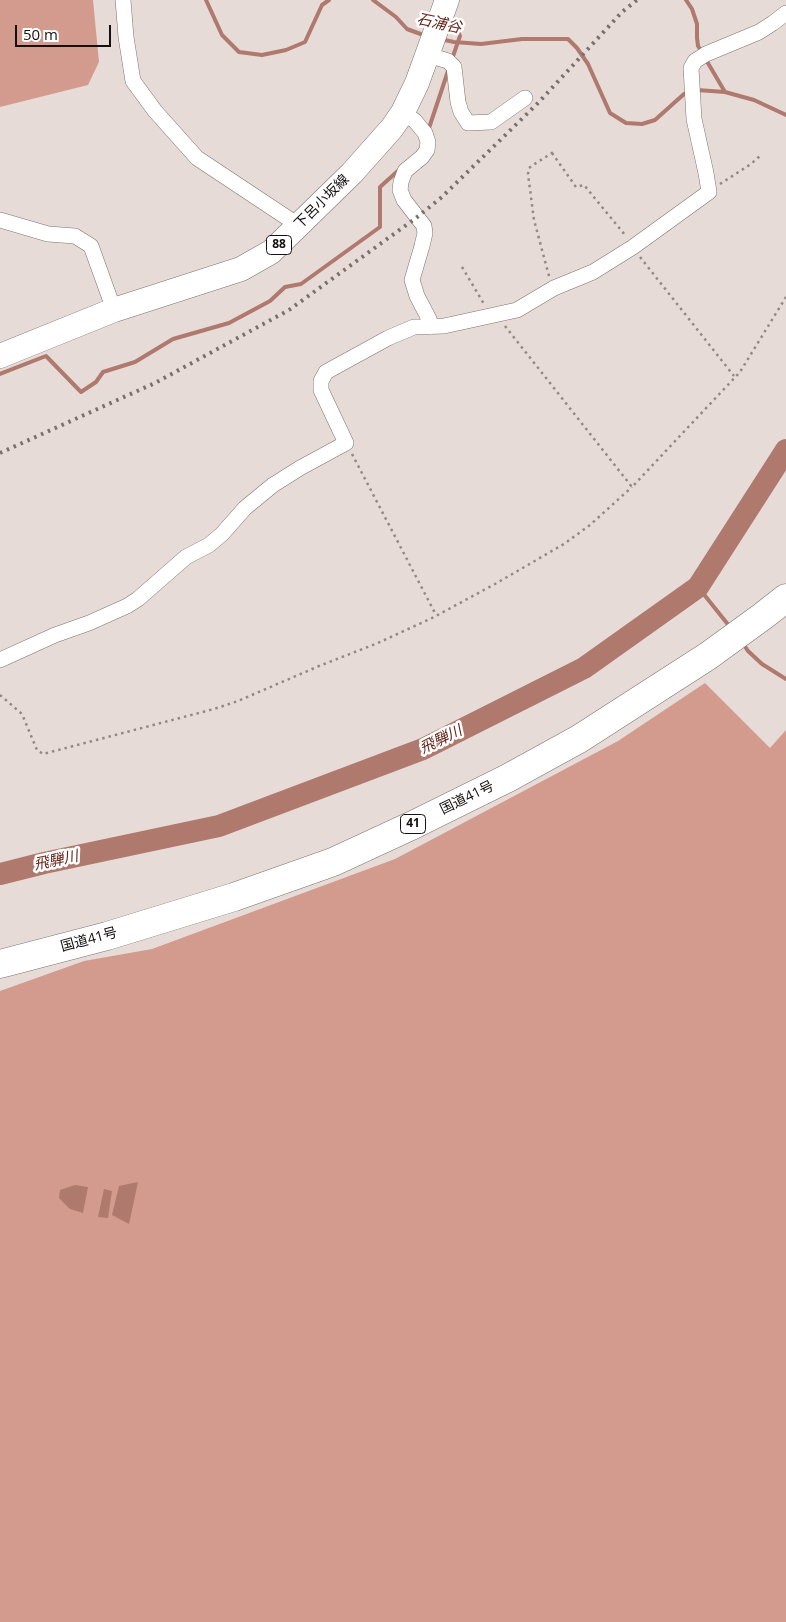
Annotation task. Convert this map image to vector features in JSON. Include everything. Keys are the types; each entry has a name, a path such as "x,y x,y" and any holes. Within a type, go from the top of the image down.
{"highway":[{"name":"国道41号","path":"0,964 107,936 234,897 332,862 413,825 508,778 579,739 708,656 786,598"}],"main road":[{"name":"下呂小坂線","path":"0,356 114,310 241,269 271,252 376,147 392,128 403,112 417,84 447,0"}],"street":[{"path":"123,0 133,82 155,111 197,158 298,225"},
{"path":"0,660 127,606 138,599 186,557 222,534 245,508 273,485 346,443 321,390 321,381 326,372 388,338 414,327 444,326 518,310 552,289 592,272 633,247 708,192 706,173 694,119 691,68 695,61 706,54 759,32 773,24 786,13"},
{"path":"428,54 448,61 454,67 458,102 461,112 468,123 491,122 525,98"},
{"path":"403,112 415,121 428,142 427,150 422,157 406,171 400,190 404,200 424,226 425,233 412,280 417,296 430,319 431,327"},
{"path":"0,220 48,234 75,236 90,246 114,310"}],"path":[{"path":"552,289 534,220 528,174 529,168 533,164 553,152 576,187 584,185 734,376"},
{"path":"708,192 751,164 761,155"},
{"path":"462,267 494,316 500,320 632,487"},
{"path":"0,695 22,714 37,750 43,754 238,701 378,643 436,615 495,584 564,544 590,525 632,487 734,376 740,372 786,296"},
{"path":"346,443 436,615"}],"shaded area":[{"path":"0,0 93,0 99,62 88,85 0,107"},
{"path":"705,683 770,748 786,730 786,1622 0,1622 0,991 84,961 152,949 395,859 618,741"},
{"path":"138,1182 129,1224 112,1215 119,1186"},
{"path":"75,1185 88,1187 83,1213 70,1209 59,1198 60,1190"},
{"path":"104,1189 112,1191 108,1218 98,1217"}],"waterway":[{"name":"石浦谷","path":"206,0 222,35 239,52 262,55 286,50 305,42 322,5 329,0"},
{"name":"石浦谷","path":"373,0 396,17 407,29 426,36"},
{"path":"686,0 692,9 697,24 698,46 702,52"},
{"path":"451,15 460,36 452,59"},
{"path":"440,39 481,44 522,39 568,39 588,64 610,113 626,123 642,124 655,120 684,94 688,93"},
{"path":"705,58 725,92"},
{"path":"428,131 448,71"},
{"path":"697,90 725,92 754,100 786,115"},
{"path":"0,374 46,356 81,392 96,382 103,372 135,362 173,339 229,323 270,301 285,287 301,284 380,227 380,187 400,169"},
{"name":"飛騨川","path":"0,874 219,826 423,749 584,668 698,587 786,450"},
{"path":"698,587 730,627"},
{"path":"742,642 748,651 762,664 786,679"}],"railway":[{"path":"0,453 155,383 289,310 442,197 539,102 622,12 637,0"}]}
